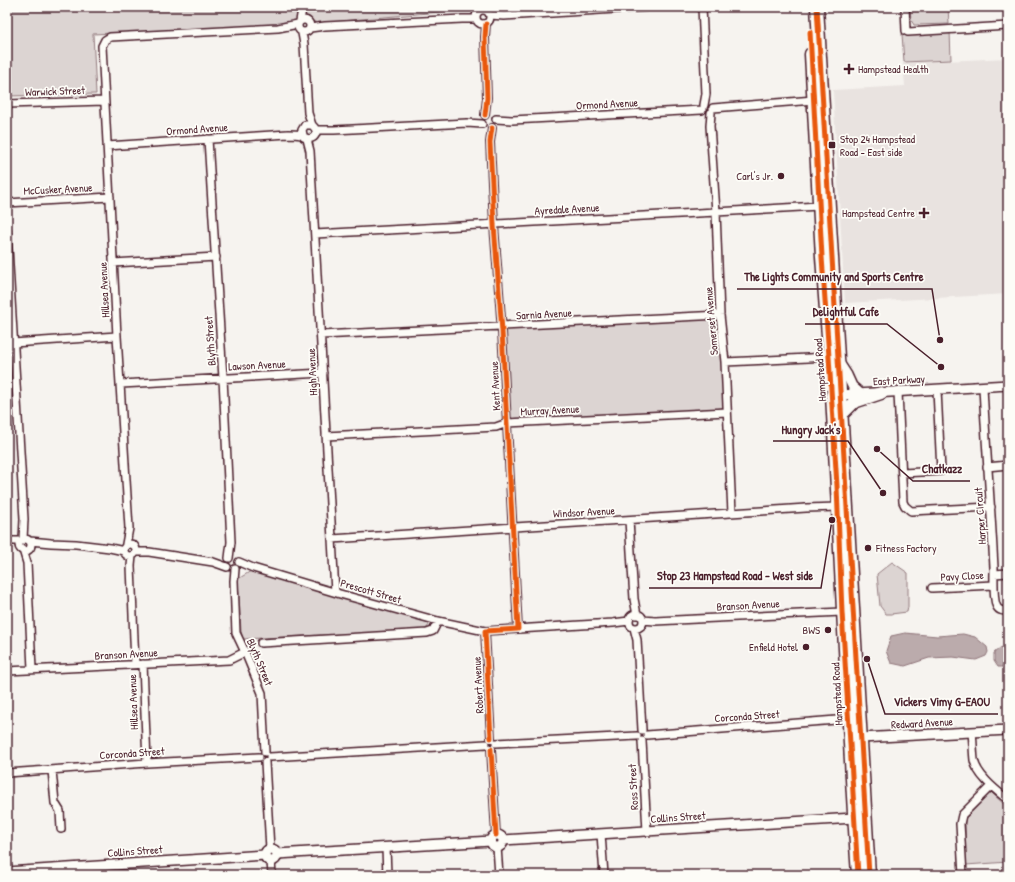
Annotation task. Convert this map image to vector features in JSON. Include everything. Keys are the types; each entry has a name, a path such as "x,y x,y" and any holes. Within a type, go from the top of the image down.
{"highway":[{"name":"Hampstead Road","path":"809,7 818,100 835,358 860,818 869,875"},
{"name":"Hampstead Road","path":"817,7 818,100"},
{"name":"Hampstead Road","path":"835,358 840,395 837,416 838,507 848,611"},
{"path":"837,416 854,402 881,393"},
{"name":"Hampstead Road","path":"858,875 860,818"}],"street":[{"path":"304,27 462,19 483,15 504,16 648,7"},
{"name":"Somerset Avenue","path":"702,7 706,94 710,126 716,212 720,315 725,362 732,513"},
{"path":"905,7 906,31 908,32 1008,26"},
{"name":"Kent Avenue","path":"483,15 518,628"},
{"name":"Hillsea Avenue","path":"135,664 129,528 117,336 102,46 105,40 110,37 304,27"},
{"name":"High Avenue","path":"304,27 335,592"},
{"name":"Ormond Avenue","path":"107,146 334,130 708,109 818,100"},
{"name":"Warwick Street","path":"7,104 104,101"},
{"name":"Blyth Street","path":"208,139 223,378 236,632 262,693 272,875"},
{"name":"McCusker Avenue","path":"7,203 110,197"},
{"name":"Ayredale Avenue","path":"315,234 824,205"},
{"path":"7,231 10,345 26,544 32,670"},
{"path":"113,263 216,256"},
{"name":"Sarnia Avenue","path":"321,335 720,315"},
{"path":"10,345 117,336"},
{"path":"725,362 835,358 847,375 852,386 861,394"},
{"name":"Lawson Avenue","path":"120,384 323,372"},
{"name":"East Parkway","path":"840,395 1008,385"},
{"name":"Harper Circuit","path":"983,387 987,467 991,507 994,585 997,607 1000,610 1008,610"},
{"path":"902,473 941,472 937,390"},
{"path":"898,392 903,502 905,506 911,511 991,507"},
{"name":"Murray Avenue","path":"326,436 496,427 507,423 727,412"},
{"path":"987,467 1008,465"},
{"name":"Windsor Avenue","path":"332,539 838,507"},
{"path":"629,520 642,734"},
{"name":"Prescott Street","path":"7,541 26,544 76,544 150,552 233,564 253,568 438,621 484,631"},
{"path":"994,574 1008,573"},
{"name":"Pavy Close","path":"932,588 994,585"},
{"name":"Branson Avenue","path":"484,631 848,611"},
{"path":"261,643 427,633 433,632 438,621"},
{"name":"Robert Avenue","path":"484,631 493,743 499,875"},
{"name":"Branson Avenue","path":"7,671 229,660 245,652"},
{"name":"Hillsea Avenue","path":"143,664 147,763"},
{"name":"Corconda Street","path":"7,773 147,763 486,744 488,748 493,743 854,719"},
{"name":"Redward Avenue","path":"855,738 1008,730"},
{"path":"972,732 974,761 978,770 991,786 1008,800"},
{"name":"Ross Street","path":"642,734 638,739 642,741 647,831"},
{"path":"52,770 55,803 60,811 61,829"},
{"path":"963,875 960,824 962,815 991,786"},
{"name":"Collins Street","path":"7,872 45,872 271,854 860,818"},
{"path":"601,834 604,875"},
{"path":"386,848 387,875"}],"shaded area":[{"path":"7,7 472,7 472,9 318,23 301,18 285,25 93,34 96,94 7,96"},
{"path":"910,7 948,7 949,24 914,25 911,20"},
{"path":"950,31 951,60 904,62 902,34"},
{"name":"Hampstead Centre","path":"1008,58 1008,294 845,303 833,90 905,86 903,63"},
{"path":"720,315 727,412 507,423 502,327"},
{"path":"892,562 908,573 908,607 907,612 886,614 880,606 877,574"},
{"path":"251,571 425,621 429,625 427,628 422,630 243,639 241,631 238,579"},
{"path":"905,633 937,636 963,634 975,637 987,647 988,652 986,656 976,660 953,657 929,658 905,666 891,663 886,651 891,636"},
{"path":"1008,645 1008,667 998,667 994,661 994,653 1000,648"},
{"path":"991,792 1008,808 1008,862 966,865 965,819"}],"cycle path":[{"path":"817,7 869,875"},
{"path":"485,115 487,98 486,24"},
{"path":"810,32 858,875"},
{"path":"491,738 485,631 518,629 502,331 494,225 490,142 492,128"},
{"path":"491,749 496,835"}],"place":[{"name":"Hampstead Health","path":"849,69"},
{"name":"Stop 24 Hampstead Road - East side","path":"832,145"},
{"name":"Carl's Jr.","path":"781,176"},
{"name":"Hampstead Centre","path":"924,213"},
{"name":"The Lights Community and Sports Centre","path":"940,340"},
{"name":"Delightful Cafe","path":"941,367"},
{"name":"Chatkazz","path":"877,449"},
{"name":"Hungry Jack's","path":"883,493"},
{"name":"Stop 23 Hampstead Road - West side","path":"832,520"},
{"name":"Fitness Factory","path":"868,548"},
{"name":"BWS","path":"828,630"},
{"name":"Enfield Hotel","path":"806,647"},
{"name":"Vickers Vimy G-EAOU","path":"867,659"}]}
